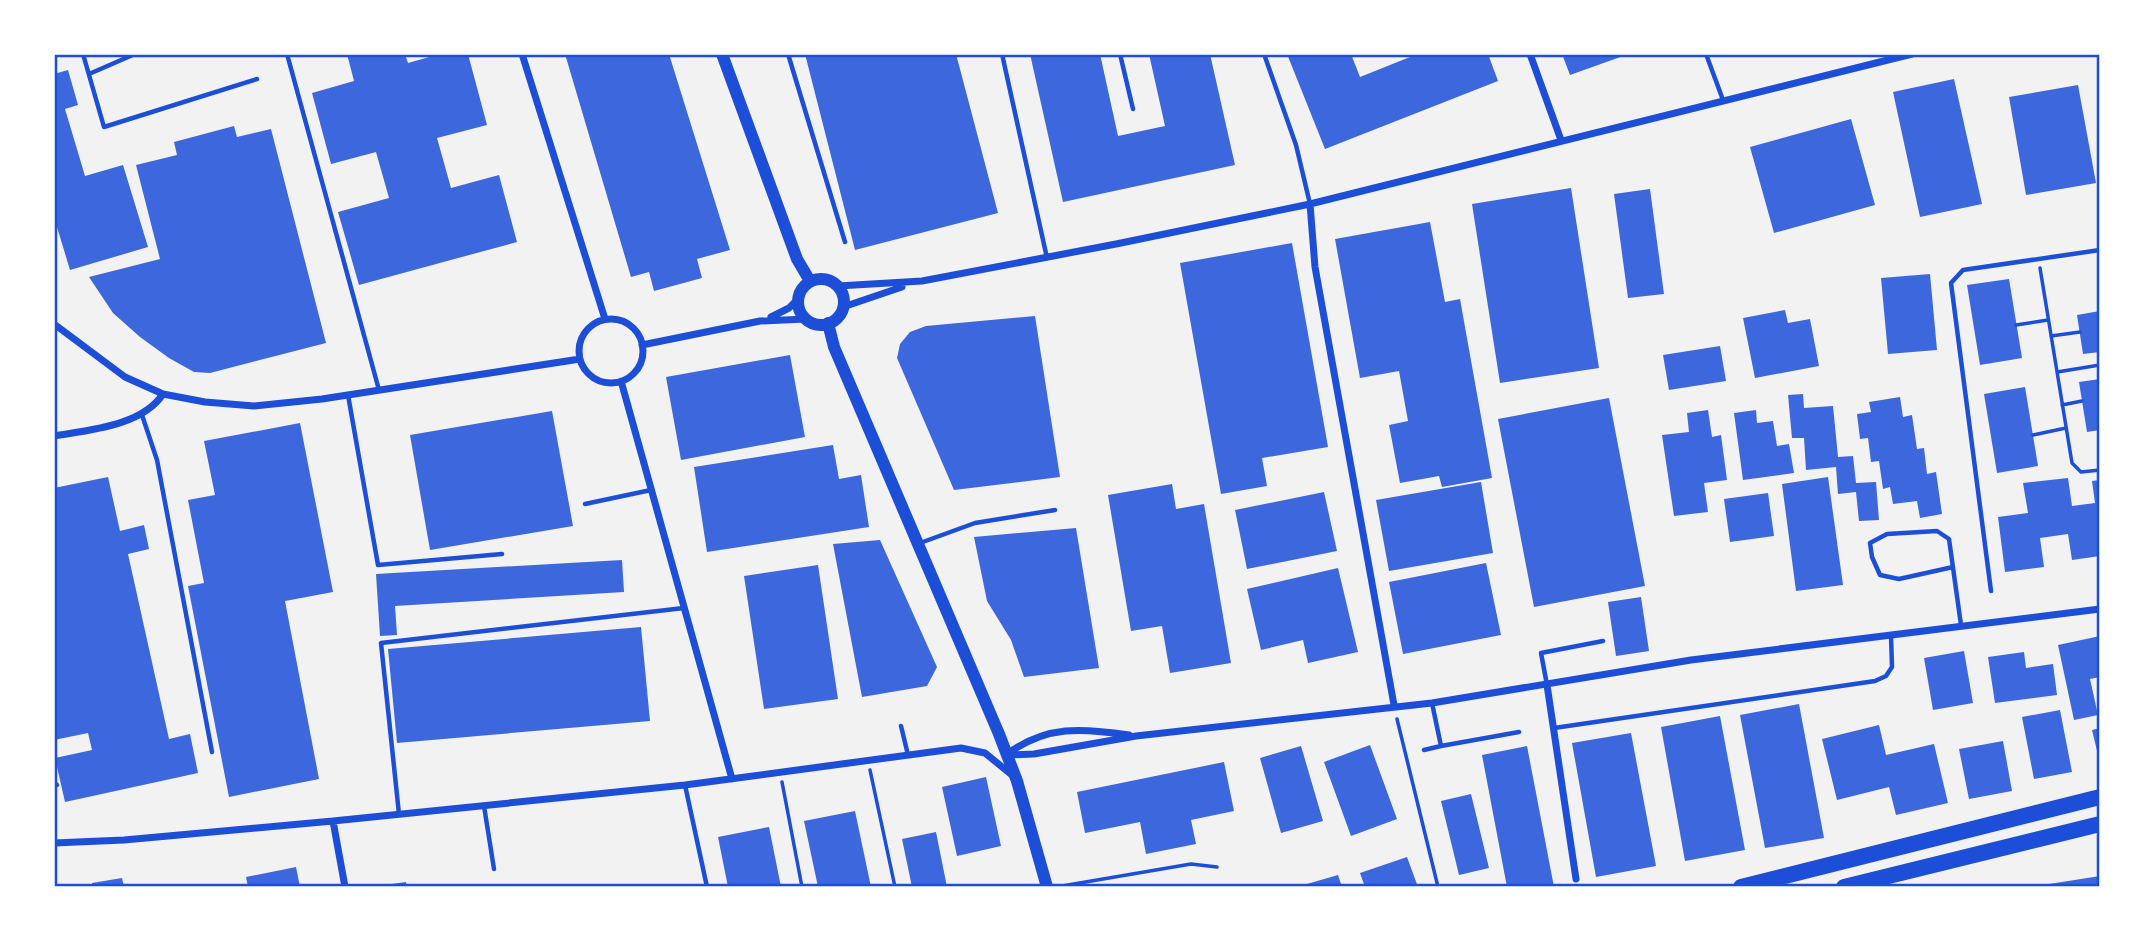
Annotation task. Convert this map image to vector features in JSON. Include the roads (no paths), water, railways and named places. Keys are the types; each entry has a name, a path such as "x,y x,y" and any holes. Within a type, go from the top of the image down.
{"highway":[{"path":"1741,887 2100,797"},
{"path":"1844,887 2100,824"}],"street":[{"path":"522,54 605,319"},
{"path":"723,54 797,259 810,281"},
{"path":"1530,54 1560,140"},
{"path":"838,286 843,296 843,307 838,317 828,323 816,324 806,319 799,310 798,299 802,288 810,281 825,279 838,286 922,281 1310,204 1912,54"},
{"path":"1310,204 1315,267 1394,705"},
{"path":"843,307 922,281"},
{"path":"760,321 783,311 798,299"},
{"path":"605,319 625,322 634,329 642,345 642,358 637,368 631,376 621,381 601,381 584,368 580,359 579,348 587,329 605,319"},
{"path":"642,345 760,321 806,319"},
{"path":"828,323 834,347 1017,780 1047,887"},
{"path":"54,324 125,377 163,394 205,402 254,405 348,396 580,359"},
{"path":"621,381 732,779"},
{"path":"54,436 142,415 158,402 163,394"},
{"path":"1007,755 1041,753 1136,736 1432,702 1691,660 2100,609"},
{"path":"1546,685 1576,879"},
{"path":"1007,755 1034,737 1057,732 1090,730 1136,736"},
{"path":"54,843 124,840 333,821 685,785 945,749 976,749 1000,763 1017,780"},
{"path":"333,821 345,887"}],"lane":[{"path":"83,54 104,127 257,79"},
{"path":"89,74 135,54"},
{"path":"287,54 379,391"},
{"path":"788,54 845,242"},
{"path":"1002,54 1047,258"},
{"path":"1120,54 1133,110"},
{"path":"1265,54 1296,145 1310,204"},
{"path":"1706,54 1723,100"},
{"path":"1991,591 1951,283 1964,270 2100,250"},
{"path":"348,396 378,565 502,554"},
{"path":"142,415 157,460 212,752"},
{"path":"585,504 651,490"},
{"path":"917,544 975,523 1055,510"},
{"path":"1953,567 1899,579 1880,575 1870,543 1887,534 1937,531 1949,539 1953,567 1961,625"},
{"path":"399,814 381,643 685,608"},
{"path":"1554,728 1875,681 1886,676 1892,667 1891,636"},
{"path":"1546,685 1541,653 1603,641"},
{"path":"1432,702 1441,747"},
{"path":"901,726 909,755"},
{"path":"1424,750 1519,732"},
{"path":"685,785 707,887"},
{"path":"484,806 494,869"}]}
